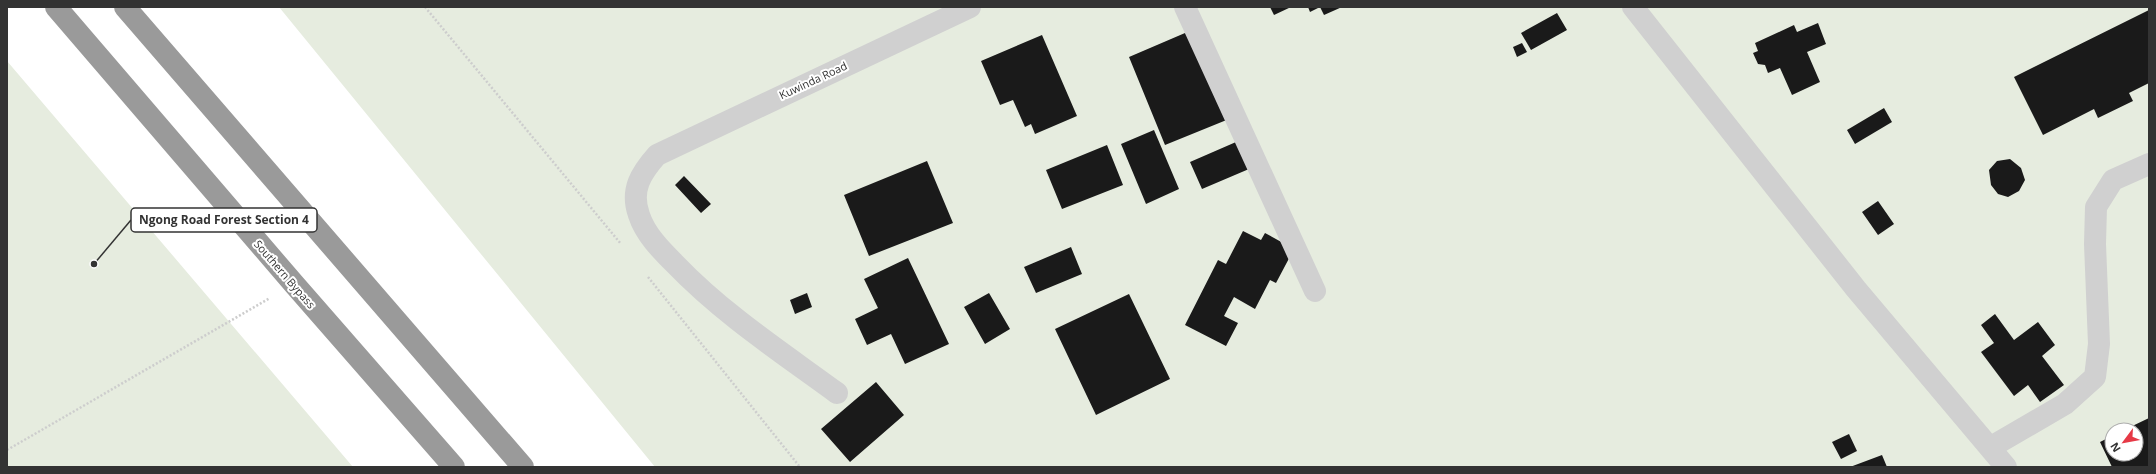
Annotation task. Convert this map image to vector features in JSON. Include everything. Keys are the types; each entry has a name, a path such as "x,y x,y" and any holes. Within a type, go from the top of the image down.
{"highway":[{"name":"Southern Bypass","path":"56,7 294,284 454,467"},
{"path":"125,7 523,467"}],"street":[{"name":"Kuwinda Road","path":"837,393 725,311 655,243 639,215 636,190 643,171 657,155 938,14 970,7"},
{"path":"1185,7 1315,290"},
{"path":"1633,7 1856,289 1991,447 2006,467"},
{"path":"1991,447 2065,404 2095,377 2100,344 2095,244 2096,207 2113,180 2149,164"}],"path":[{"path":"425,7 623,247"},
{"path":"643,272 800,467"},
{"path":"7,450 294,284"}],"shaded area":[{"path":"279,7 2149,7 2149,467 655,467"},
{"path":"7,61 353,467 7,467"}],"building":[{"path":"1270,7 1291,7 1274,15"},
{"path":"1308,7 1320,7 1310,12"},
{"path":"1320,7 1342,7 1324,15"},
{"path":"2149,10 2149,83 2129,93 2133,101 2098,118 2094,109 2043,135 2014,77"},
{"path":"1557,13 1567,30 1531,50 1521,33"},
{"path":"1818,23 1826,44 1807,52 1820,82 1792,95 1780,68 1768,73 1765,65 1758,64 1753,53 1758,51 1755,43 1794,25 1797,32"},
{"path":"1192,30 1229,119 1165,145 1129,57"},
{"path":"1042,35 1077,116 1035,134 1031,124 1025,127 1013,100 1000,105 981,61"},
{"path":"1522,43 1527,52 1517,57 1513,47"},
{"path":"1884,108 1892,122 1855,144 1847,130"},
{"path":"1154,130 1179,189 1146,204 1121,144"},
{"path":"1236,142 1249,169 1202,189 1190,162"},
{"path":"1107,145 1123,185 1062,209 1046,170"},
{"path":"2010,159 2021,168 2025,180 2019,191 2008,197 1998,194 1991,185 1989,170 1997,161"},
{"path":"927,161 953,223 869,256 844,195"},
{"path":"684,176 711,204 701,213 675,185"},
{"path":"1878,201 1894,224 1878,235 1862,212"},
{"path":"1243,231 1261,240 1265,233 1294,249 1276,283 1270,280 1255,309 1234,297 1224,316 1238,323 1226,346 1185,325 1218,260 1226,264"},
{"path":"1071,247 1082,274 1036,293 1024,267"},
{"path":"908,258 949,344 905,364 891,334 867,345 855,319 878,308 864,279"},
{"path":"807,293 812,307 795,314 790,300"},
{"path":"989,293 1010,329 985,344 964,307"},
{"path":"1129,294 1170,379 1096,415 1055,329"},
{"path":"1995,314 2014,340 2038,322 2055,345 2042,356 2064,385 2040,402 2028,385 2014,396 1981,352 1994,343 1981,325"},
{"path":"876,382 904,415 850,462 821,429"},
{"path":"2149,418 2149,467 2112,467 2110,462 2144,462 2144,422 2141,422"},
{"path":"1849,434 1857,451 1841,459 1832,442"},
{"path":"2104,440 2104,450 2100,442"},
{"path":"1882,455 1887,467 1850,467"}],"place":[{"name":"Ngong Road Forest Section 4","path":"94,264"}]}
